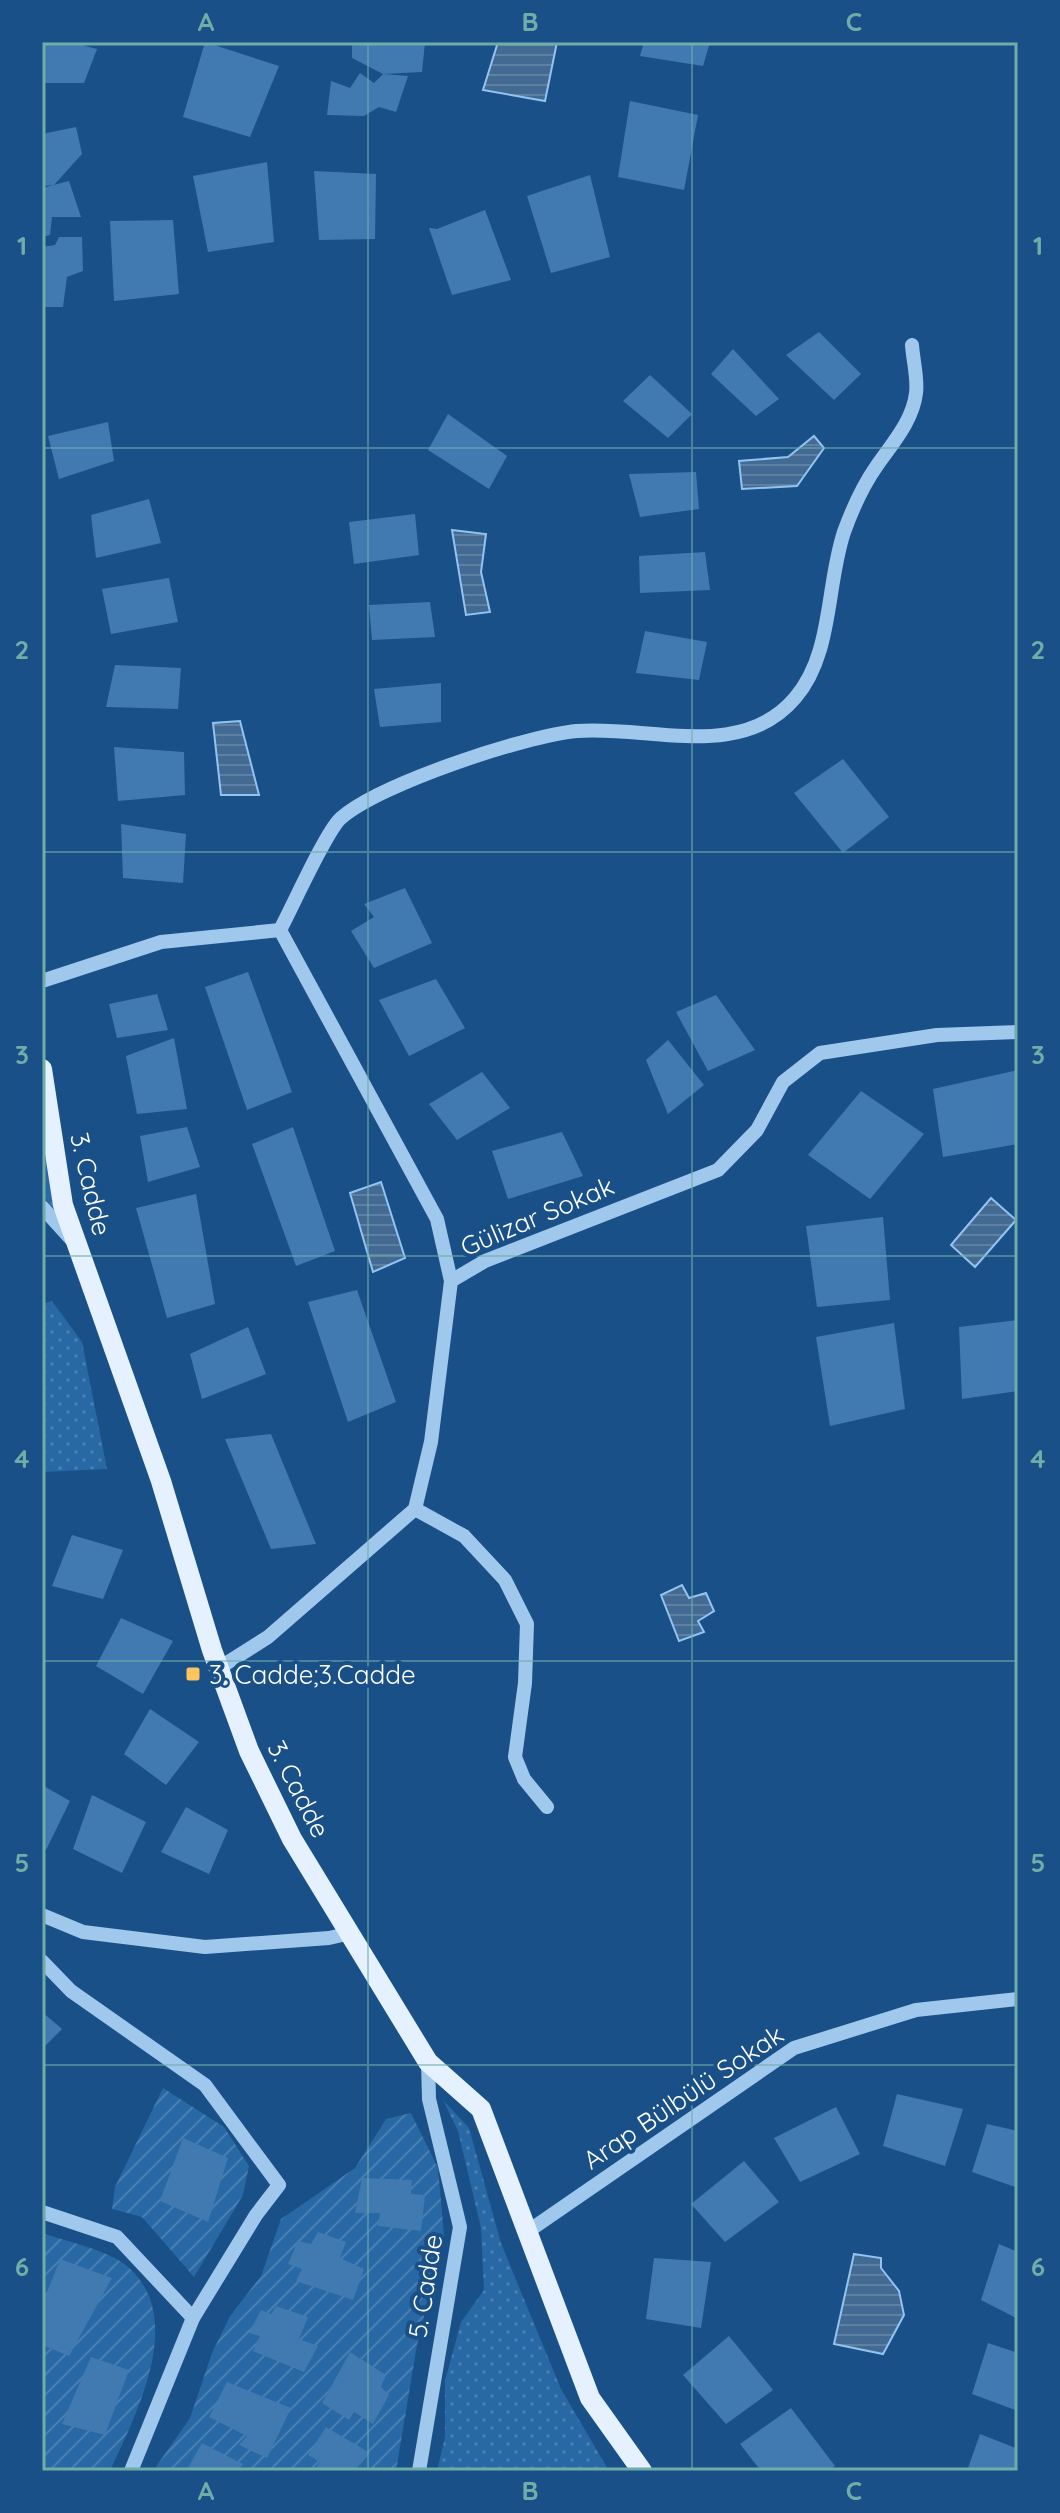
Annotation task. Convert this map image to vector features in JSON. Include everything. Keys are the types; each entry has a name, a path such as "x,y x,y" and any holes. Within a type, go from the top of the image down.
{"main road":[{"name":"3. Cadde","path":"42,1069 63,1205 161,1481 219,1668 249,1751 292,1839 428,2062 481,2109 590,2398 642,2471"}],"street":[{"path":"280,930 338,820 378,793 482,755 573,732 616,728 708,737 731,735 772,718 794,700 818,659 835,566 858,498 910,415 916,393 912,345"},
{"path":"42,981 161,942 280,930"},
{"path":"280,930 437,1219 451,1281"},
{"name":"Gülizar Sokak","path":"415,1509 431,1442 451,1281 485,1261 718,1170 757,1130 783,1082 820,1053 937,1035 1018,1032"},
{"path":"42,1207 77,1247"},
{"path":"219,1668 268,1637 415,1509 464,1536 505,1580 527,1624 525,1683 515,1757 524,1779 547,1807"},
{"path":"42,1915 83,1932 205,1947 329,1938 351,1933"},
{"path":"42,1961 71,1991 205,2085 279,2185 256,2215 193,2318 131,2471"},
{"name":"Arap Bülbülü Sokak","path":"527,2232 794,2048 916,2010 1018,1999"},
{"name":"5. Cadde","path":"419,2471 460,2227 429,2099 428,2062"},
{"path":"42,2212 117,2237 193,2318"}],"shaded area":[{"path":"498,42 557,42 545,101 483,90"},
{"path":"814,436 824,448 797,486 742,489 739,461 788,457"},
{"path":"452,530 486,534 481,572 490,612 466,615"},
{"path":"240,721 259,795 221,795 213,723"},
{"path":"42,1069 77,1247 42,1207"},
{"path":"381,1182 405,1258 373,1272 350,1193"},
{"path":"991,1198 1016,1220 975,1267 951,1245"},
{"path":"52,1301 82,1342 107,1469 42,1472 42,1304"},
{"path":"682,1585 689,1598 706,1593 714,1611 698,1621 704,1632 679,1641 661,1595"},
{"path":"163,2088 224,2127 249,2166 243,2195 194,2277 142,2217 112,2209 115,2187"},
{"path":"443,2100 469,2128 501,2243 514,2275 561,2389 609,2471 437,2471 445,2437 445,2381 461,2322 484,2290 481,2228 458,2131"},
{"path":"411,2113 438,2168 444,2235 417,2345 396,2471 153,2471 190,2418 212,2353 230,2316 261,2276 281,2219 355,2168 386,2119"},
{"path":"42,2233 98,2250 127,2266 145,2287 154,2312 155,2339 151,2367 132,2423 110,2471 42,2471"},
{"path":"854,2254 881,2258 881,2268 899,2291 904,2315 883,2354 834,2344"}],"building":[{"path":"44,42 70,42 97,49 84,83 42,83"},
{"path":"205,42 279,66 250,137 183,117"},
{"path":"352,42 425,42 422,72 383,74 352,58"},
{"path":"644,42 710,42 703,66 640,56"},
{"path":"360,73 374,83 383,74 408,76 396,112 379,107 364,116 327,115 331,81 350,88"},
{"path":"630,101 698,115 684,190 618,177"},
{"path":"76,127 82,154 54,185 42,186 42,134"},
{"path":"267,162 274,242 208,252 193,176"},
{"path":"314,171 376,174 375,239 319,240"},
{"path":"590,175 610,257 551,273 527,196"},
{"path":"69,181 81,217 52,217 50,235 42,237 42,188"},
{"path":"485,210 511,280 452,295 429,228 437,229"},
{"path":"173,220 179,294 114,301 110,221"},
{"path":"59,237 82,237 83,271 67,277 63,307 42,307 42,247 55,245"},
{"path":"819,332 861,374 834,400 786,355"},
{"path":"733,349 779,399 756,416 711,374"},
{"path":"650,375 692,414 668,438 623,401"},
{"path":"448,414 507,456 489,489 428,450"},
{"path":"108,422 114,461 59,479 48,436"},
{"path":"696,472 699,509 640,517 629,474"},
{"path":"149,499 161,543 96,558 91,515"},
{"path":"415,514 419,555 354,564 349,522"},
{"path":"705,552 710,590 640,593 639,556"},
{"path":"169,578 178,622 111,634 102,589"},
{"path":"430,602 435,637 372,640 369,605"},
{"path":"645,631 707,642 699,680 636,673"},
{"path":"115,665 181,668 178,709 106,707"},
{"path":"441,683 441,722 380,727 374,689"},
{"path":"114,747 184,752 185,795 118,801"},
{"path":"843,759 889,817 843,853 794,793"},
{"path":"121,824 186,834 183,883 123,878"},
{"path":"405,888 432,943 374,968 351,931 374,917 364,904"},
{"path":"248,972 292,1092 247,1110 205,987"},
{"path":"436,979 465,1028 409,1056 379,1000"},
{"path":"157,994 168,1030 117,1038 109,1004"},
{"path":"716,995 755,1050 708,1071 676,1012"},
{"path":"174,1038 187,1109 137,1114 126,1056"},
{"path":"668,1040 704,1085 668,1114 646,1060"},
{"path":"1018,1070 1018,1144 943,1157 933,1089"},
{"path":"482,1072 510,1108 457,1140 429,1104"},
{"path":"861,1091 924,1134 870,1199 808,1155"},
{"path":"187,1127 200,1167 148,1182 140,1136"},
{"path":"293,1127 335,1251 296,1266 252,1144"},
{"path":"562,1132 583,1176 508,1199 492,1151"},
{"path":"196,1194 215,1304 167,1318 136,1208"},
{"path":"883,1217 890,1300 817,1307 806,1226"},
{"path":"357,1290 396,1402 348,1422 308,1302"},
{"path":"1018,1320 1018,1391 962,1399 959,1327"},
{"path":"894,1323 905,1409 830,1426 816,1337"},
{"path":"248,1327 266,1374 202,1399 190,1354"},
{"path":"271,1434 316,1544 271,1549 225,1439"},
{"path":"72,1535 123,1550 103,1599 52,1586"},
{"path":"121,1618 173,1641 143,1694 96,1666"},
{"path":"150,1709 199,1742 166,1785 124,1754"},
{"path":"42,1785 70,1801 46,1850 42,1848"},
{"path":"92,1795 146,1822 122,1873 73,1849"},
{"path":"186,1807 228,1830 209,1874 161,1852"},
{"path":"42,2012 62,2029 42,2049"},
{"path":"897,2094 963,2109 945,2166 883,2146"},
{"path":"836,2107 860,2154 800,2182 774,2138"},
{"path":"987,2124 1018,2131 1018,2188 972,2172"},
{"path":"183,2138 228,2158 208,2222 160,2201"},
{"path":"744,2161 779,2202 725,2242 691,2204"},
{"path":"362,2178 412,2180 411,2194 425,2195 421,2231 378,2226 380,2213 355,2213"},
{"path":"318,2232 346,2242 340,2258 364,2269 353,2300 296,2281 302,2269 288,2264 298,2241 311,2244"},
{"path":"999,2244 1018,2252 1018,2319 981,2300"},
{"path":"654,2258 711,2262 701,2328 646,2319"},
{"path":"60,2259 112,2278 69,2356 42,2345 42,2305"},
{"path":"276,2306 308,2317 299,2339 318,2346 304,2372 253,2351 260,2336 249,2333 261,2310 271,2314"},
{"path":"729,2336 773,2390 726,2424 683,2375"},
{"path":"988,2343 1018,2353 1018,2411 972,2394"},
{"path":"350,2352 386,2375 381,2387 389,2395 373,2424 354,2412 349,2420 322,2403"},
{"path":"91,2357 129,2370 105,2435 62,2424"},
{"path":"227,2382 291,2408 267,2458 239,2445 247,2436 209,2417"},
{"path":"791,2408 835,2466 829,2471 761,2471 740,2444"},
{"path":"326,2427 370,2453 357,2468 362,2471 314,2471 320,2462 308,2455"},
{"path":"980,2434 1018,2449 1018,2471 967,2471"},
{"path":"202,2443 243,2464 238,2471 186,2471"}],"place":[{"name":"3. Cadde;3.Cadde","path":"193,1674"}]}
